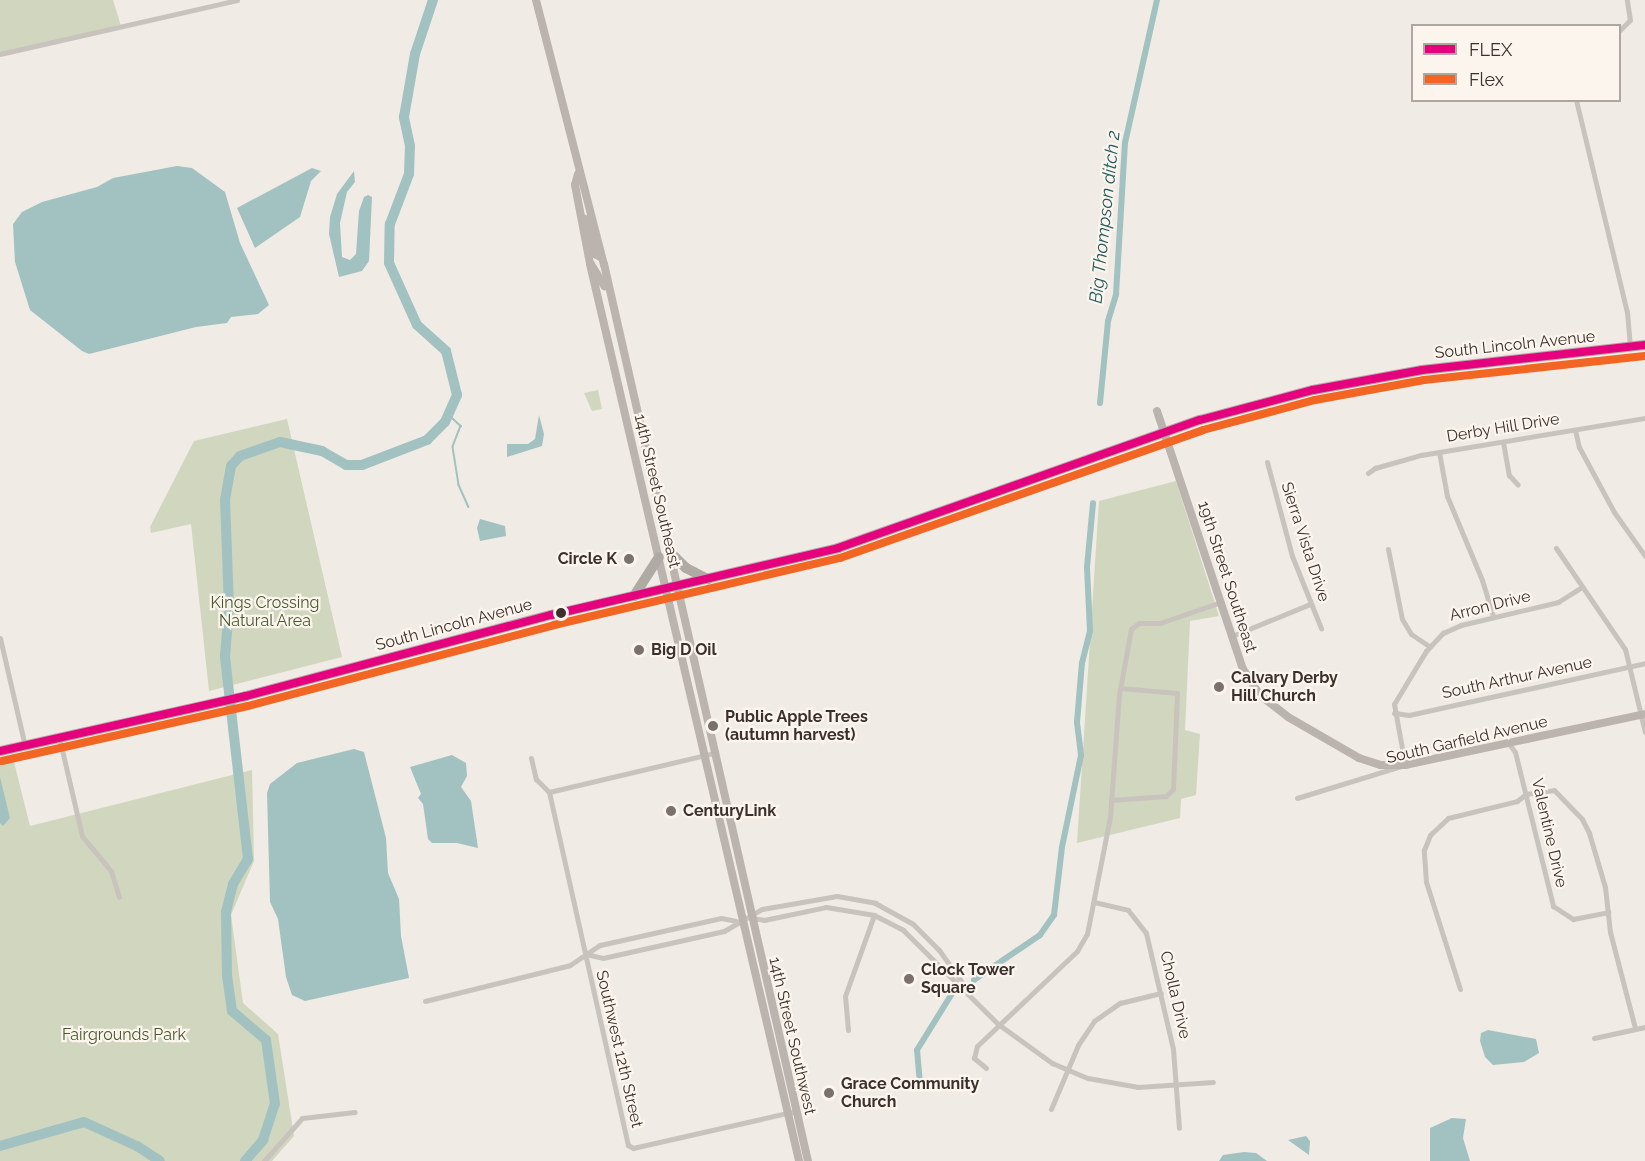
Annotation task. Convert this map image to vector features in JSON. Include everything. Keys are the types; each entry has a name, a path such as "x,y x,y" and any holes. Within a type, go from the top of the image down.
{"highway":[{"name":"South Lincoln Avenue","path":"0,751 246,696 672,587 871,539 1165,432 1236,409 1378,377 1645,345"},
{"path":"671,553 686,568 708,579"},
{"path":"634,597 659,557"}],"main road":[{"name":"14th Street Southeast","path":"536,0 578,174 585,185 671,553 672,587 705,755 743,919"},
{"name":"14th Street Southeast","path":"578,174 575,185 591,264 659,557 672,587 714,753 743,919"},
{"path":"582,218 588,220 596,254 602,258"},
{"path":"591,264 603,280 620,332"},
{"name":"19th Street Southeast","path":"1157,411 1248,679 1274,708 1359,758 1382,765 1405,765"},
{"name":"South Garfield Avenue","path":"1405,765 1643,714"},
{"name":"14th Street Southwest","path":"743,919 808,1161"},
{"name":"14th Street Southwest","path":"743,919 799,1161"}],"street":[{"path":"0,54 237,0"},
{"path":"1621,29 1630,20 1627,0"},
{"path":"1576,102 1627,312 1630,347"},
{"name":"Derby Hill Drive","path":"1368,473 1375,468 1439,452 1645,418"},
{"path":"1575,430 1583,455 1614,513 1645,556"},
{"path":"1503,442 1509,475 1518,485"},
{"path":"1439,452 1447,496 1493,617"},
{"name":"Sierra Vista Drive","path":"1267,462 1310,604 1321,628"},
{"path":"1556,548 1580,588 1623,645 1643,714 1645,732"},
{"path":"1388,549 1402,619 1412,634 1429,646"},
{"name":"Arron Drive","path":"1394,712 1395,700 1429,646 1455,627 1558,602 1580,588"},
{"path":"986,1068 973,1054 998,1024 1083,943 1094,902 1106,838 1120,688 1133,626 1161,623 1221,602"},
{"path":"1232,636 1310,604"},
{"path":"0,638 25,746"},
{"name":"South Arthur Avenue","path":"1394,712 1409,715 1645,663"},
{"path":"1111,800 1166,796 1173,789 1177,693 1120,688"},
{"path":"1394,712 1405,765"},
{"path":"59,737 82,836 111,871 119,897"},
{"name":"Valentine Drive","path":"1509,744 1515,752 1555,910 1573,919 1608,912"},
{"path":"531,758 536,779 549,792 714,753"},
{"name":"South Garfield Avenue","path":"1297,798 1405,765"},
{"path":"1460,989 1426,882 1424,850 1436,825 1448,818 1516,801 1526,794 1554,790 1582,819 1605,887 1608,912 1635,1028"},
{"name":"Southwest 12th Street","path":"549,792 630,1147 787,1113"},
{"path":"587,956 603,958 724,931 762,909 820,896 875,903 922,931 972,996"},
{"name":"Cholla Drive","path":"1094,902 1124,908 1140,921 1161,993 1173,1049 1179,1128"},
{"path":"425,1002 570,965 587,956 600,945 721,918 764,920 826,907 874,915 903,930 998,1024 1027,1048 1068,1070 1126,1086 1176,1088 1213,1082"},
{"path":"848,1030 845,996 874,915"},
{"path":"1052,1109 1081,1039 1098,1017 1120,1004 1161,993"},
{"path":"1594,1038 1645,1027"},
{"path":"787,1113 796,1111"},
{"path":"264,1161 302,1118 355,1112"}],"green space":[{"path":"0,0 113,0 121,26 0,56"},
{"path":"598,390 602,409 592,411 584,393"},
{"name":"Kings Crossing Natural Area","path":"287,419 342,657 209,691 191,524 151,533 150,527 194,441"},
{"path":"1176,481 1219,616 1190,621 1185,730 1200,734 1196,795 1181,799 1180,818 1077,843 1099,501"},
{"name":"Fairgrounds Park","path":"14,762 30,826 252,770 254,861 231,915 243,1003 278,1034 294,1136 272,1161 0,1161 0,765"}],"water":[{"path":"177,166 192,168 225,192 240,243 269,305 258,314 231,317 227,323 196,327 89,354 82,351 30,310 15,262 13,224 22,212 42,202 97,187 113,178"},
{"path":"312,168 321,171 311,181 300,217 255,248 237,208"},
{"path":"354,171 355,182 347,192 340,223 342,257 350,260 356,254 359,211 364,197 368,195 372,197 369,261 362,271 339,277 329,234 330,217 337,194"},
{"path":"539,415 544,434 542,446 507,457 507,444 528,444 535,439"},
{"path":"480,519 505,526 506,536 480,541 477,528"},
{"path":"354,749 364,752 386,838 388,873 399,899 401,936 409,978 305,1001 292,995 286,977 278,919 270,902 267,793 270,784 297,763"},
{"path":"452,755 466,763 467,776 461,787 471,801 478,848 457,843 432,843 428,839 423,804 418,798 421,794 410,767"},
{"path":"0,777 10,818 3,826 0,823"},
{"path":"1488,1030 1536,1039 1539,1053 1524,1062 1493,1065 1485,1057 1480,1041 1481,1033"},
{"path":"1452,1118 1466,1119 1463,1138 1470,1161 1430,1161 1430,1128"},
{"path":"1306,1136 1310,1141 1309,1155 1288,1140"},
{"path":"1256,1153 1267,1161 1219,1161 1223,1155"}],"waterway":[{"path":"245,1161 263,1140 275,1104 266,1040 232,1011 227,976 226,912 233,884 248,859 225,656 229,608 225,500 231,466 240,456 280,442 322,451 346,465 362,465 427,440 445,422 457,395 446,351 417,325 389,263 390,224 409,174 410,146 404,117 415,54 433,0"},
{"name":"Big Thompson ditch 2","path":"1100,403 1108,321 1116,294 1125,143 1157,0"},
{"path":"448,414 461,426 453,447 459,485 469,507"},
{"name":"Big Thompson ditch 2","path":"974,980 1040,935 1054,915 1062,847 1081,755 1077,722 1082,663 1090,631 1087,567 1093,503"},
{"name":"Big Thompson ditch 2","path":"920,1084 917,1050 953,992"},
{"path":"0,1146 84,1122 137,1146 160,1161"}],"transit line":[{"name":"FLEX","path":"0,751 246,696 551,615 838,548 1200,420 1313,390 1422,370 1645,345"},
{"name":"Flex","path":"2,761 248,706 554,625 840,558 1203,430 1315,400 1424,380 1645,356"}],"place":[{"name":"Circle K","path":"629,559"},
{"name":"Big D Oil","path":"639,650"},
{"name":"Calvary Derby Hill Church","path":"1219,687"},
{"name":"Public Apple Trees (autumn harvest)","path":"713,726"},
{"name":"CenturyLink","path":"671,811"},
{"name":"Clock Tower Square","path":"909,979"},
{"name":"Grace Community Church","path":"829,1093"}]}
